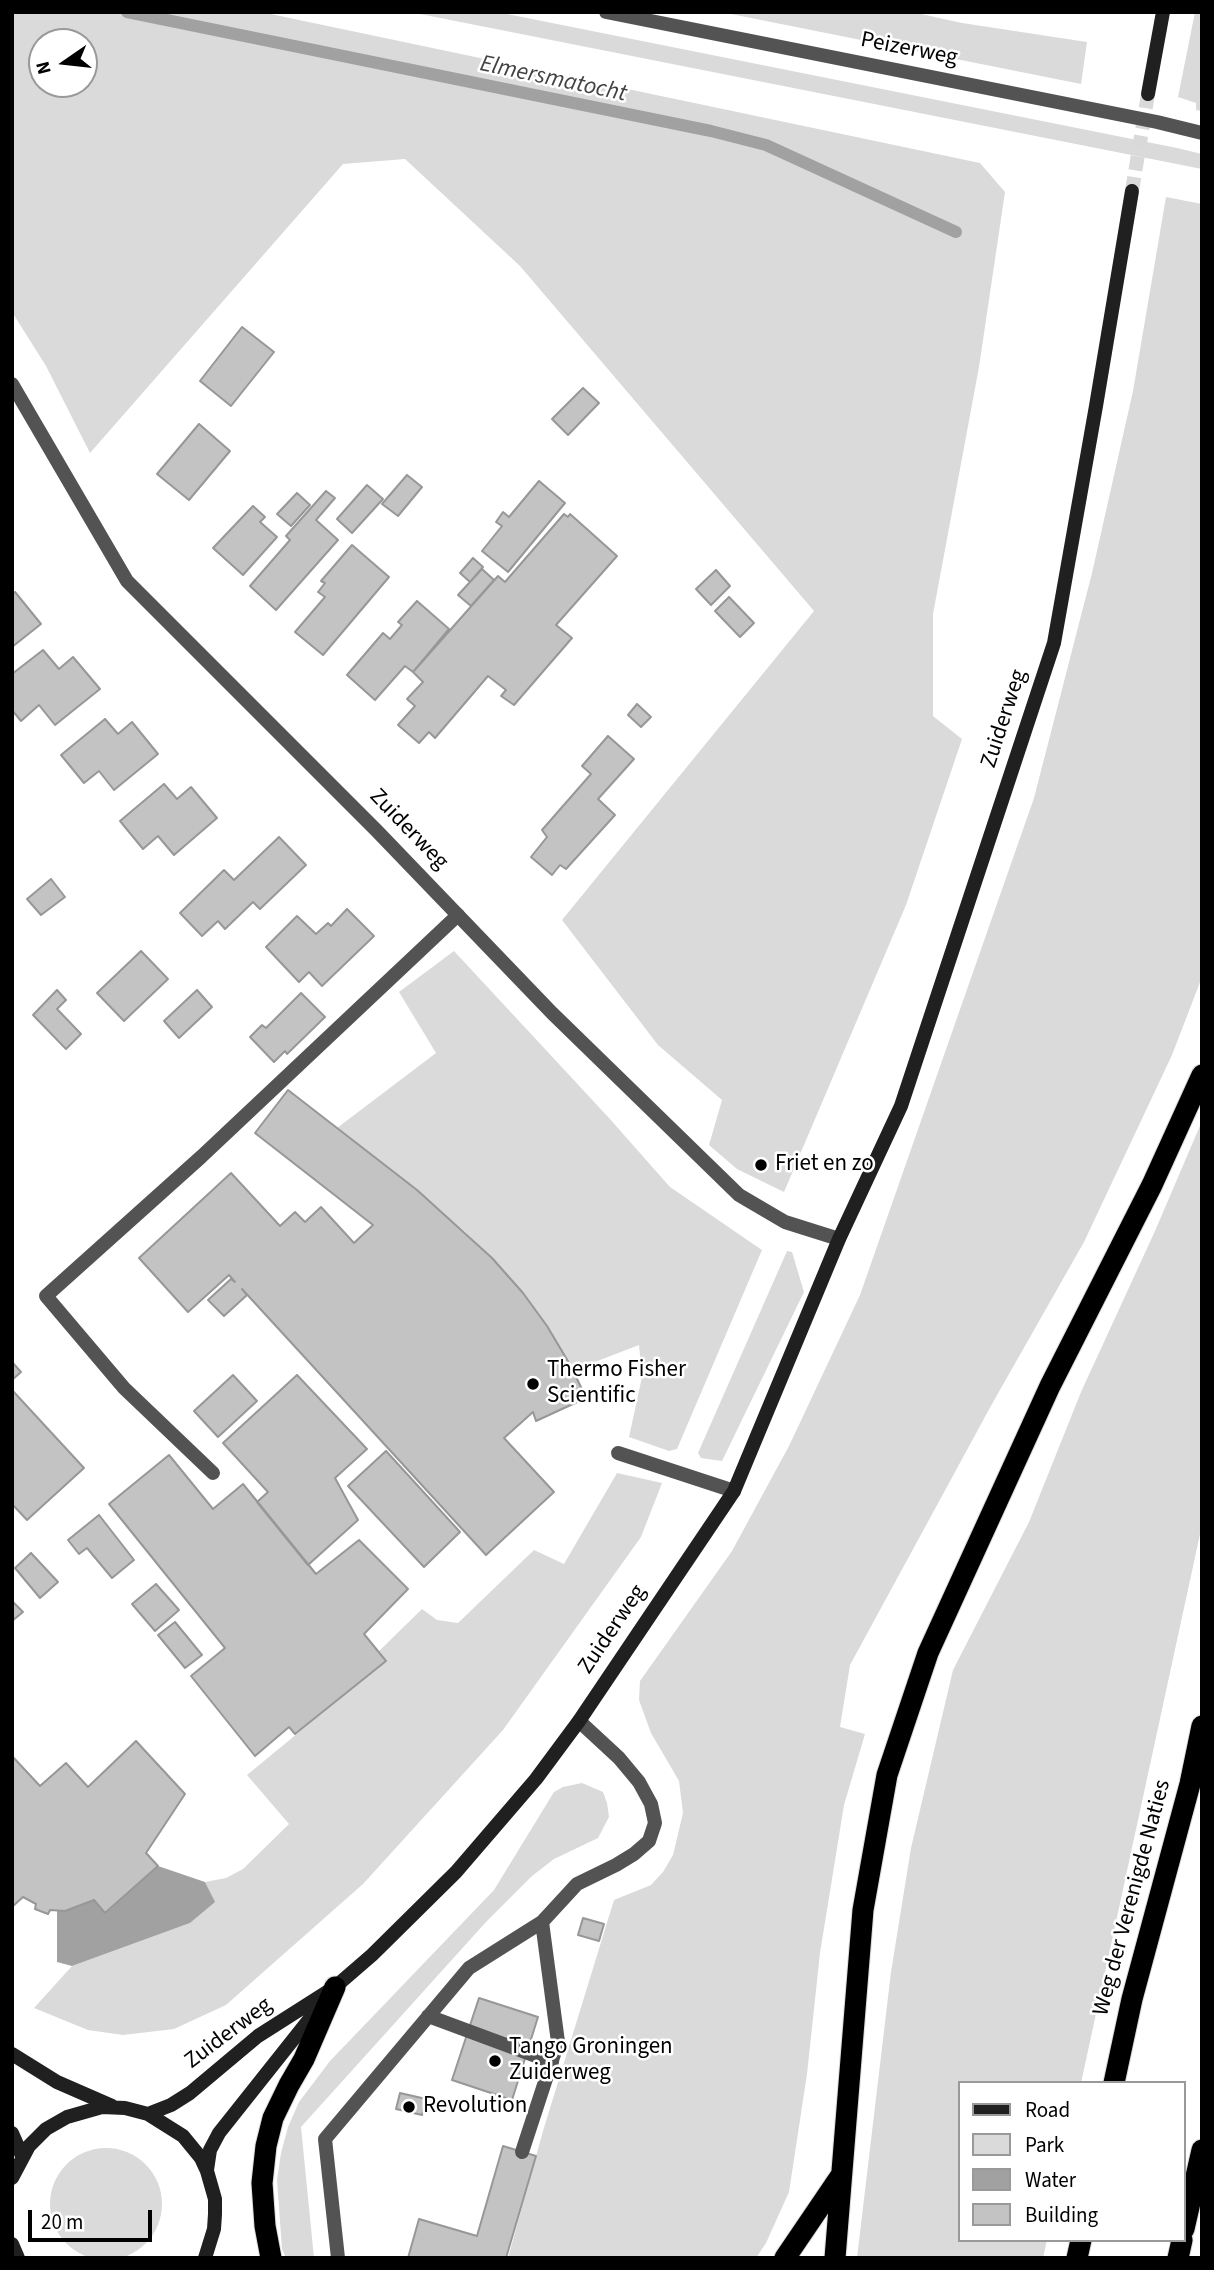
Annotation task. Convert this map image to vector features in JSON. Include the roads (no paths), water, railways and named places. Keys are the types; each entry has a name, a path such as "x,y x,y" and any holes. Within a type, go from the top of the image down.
{"highway":[{"path":"835,2258 863,1910 887,1775 928,1653 1044,1398 1152,1185 1202,1075"},
{"name":"Weg der Verenigde Naties","path":"1114,2081 1132,1999 1190,1784 1202,1726"},
{"path":"271,2258 261,2183 266,2146 274,2119 335,1987"},
{"path":"1186,2220 1202,2150"},
{"path":"785,2258 844,2172"}],"street":[{"name":"Peizerweg","path":"606,12 1202,133"},
{"path":"1148,94 1163,12"},
{"name":"Zuiderweg","path":"207,2171 211,2150 225,2124 335,1987 414,1913 494,1830 536,1779 579,1721 734,1491 839,1238 901,1106 1054,643 1132,191"},
{"name":"Zuiderweg","path":"12,384 127,581 552,1013 739,1195 785,1222 839,1238"},
{"path":"213,1473 124,1388 46,1296 201,1157 458,915"},
{"path":"618,1453 734,1491"},
{"path":"338,2258 324,2139 469,1968 542,1922 577,1884 634,1854 649,1841 655,1823 651,1804 639,1782 619,1758 579,1721"},
{"path":"523,2152 558,2042 542,1922"},
{"name":"Zuiderweg","path":"148,2114 171,2105 190,2093 258,2036 335,1987"},
{"path":"428,2016 552,2062"},
{"path":"12,2054 57,2082 114,2107 148,2114 183,2136 207,2171 215,2199 214,2229 205,2258"},
{"path":"12,2178 22,2156 37,2137 56,2122 90,2109 114,2107"},
{"path":"12,2133 22,2156"},
{"path":"12,2244 18,2258"}],"water":[{"path":"158,1866 205,1882 215,1902 190,1923 72,1966 57,1962 57,1911 94,1900 106,1913"}],"waterway":[{"name":"Elmersmatocht","path":"127,12 711,131 766,145 956,232"}],"tunnel":[{"path":"1132,191 1148,94"}],"place":[{"name":"Friet en zo","path":"761,1165"},
{"name":"Thermo Fisher Scientific","path":"533,1384"},
{"name":"Tango Groningen Zuiderweg","path":"495,2061"},
{"name":"Revolution","path":"409,2107"}]}
